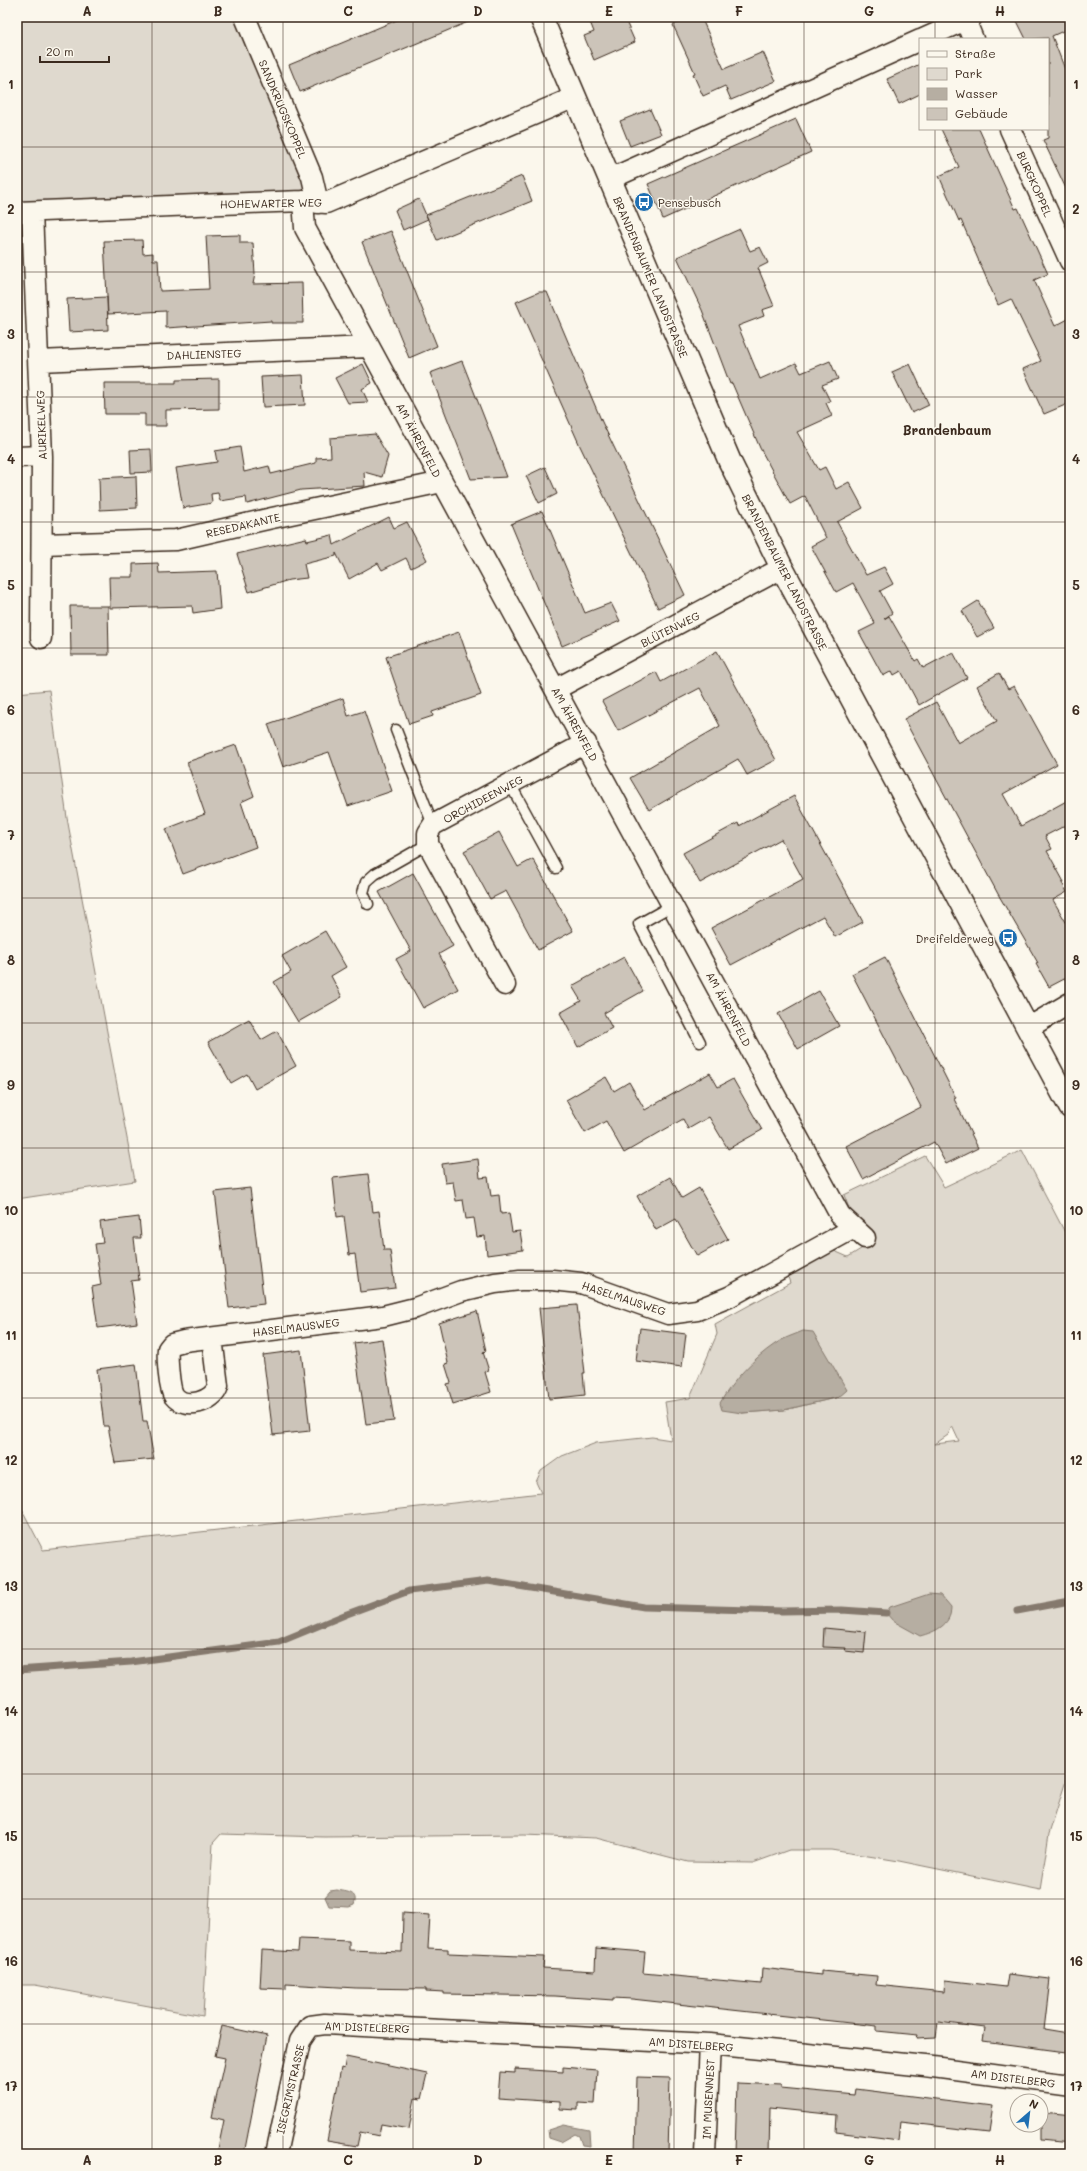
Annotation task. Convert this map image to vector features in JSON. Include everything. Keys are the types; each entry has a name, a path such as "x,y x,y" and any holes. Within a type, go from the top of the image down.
{"main road":[{"name":"BRANDENBAUMER LANDSTRASSE","path":"541,17 730,462 782,568 1070,1107"}],"street":[{"name":"SANDKRUGSKOPPEL","path":"245,17 312,176 311,202"},
{"path":"925,38 967,18 973,38"},
{"path":"610,179 919,40"},
{"name":"HOHEWARTER WEG","path":"25,212 311,202 326,203 575,96"},
{"name":"BURGKOPPEL","path":"1010,130 1070,261"},
{"name":"AM ÄHRENFELD","path":"311,202 305,228 442,482 586,743 840,1215 859,1233"},
{"name":"AURIKELWEG","path":"25,212 39,361 42,456 41,638"},
{"name":"DAHLIENSTEG","path":"39,361 369,347"},
{"path":"17,457 42,456"},
{"name":"RESEDAKANTE","path":"42,544 176,540 442,482"},
{"name":"BLÜTENWEG","path":"556,690 782,568"},
{"name":"ORCHIDEENWEG","path":"431,834 510,784 586,743"},
{"path":"431,834 505,985"},
{"path":"1028,1028 1070,1002"},
{"name":"HASELMAUSWEG","path":"212,1338 382,1316 416,1308 461,1291 495,1283 520,1280 552,1280 580,1283 668,1314 697,1310 729,1297 859,1233"},
{"name":"AM DISTELBERG","path":"310,2026 325,2024 710,2044 925,2066 1070,2085"},
{"name":"ISEGRIMSTRASSE","path":"276,2154 300,2041 310,2026"},
{"name":"IM MUSENNEST","path":"705,2154 710,2044"}],"lane":[{"path":"368,904 363,893 366,882 374,874 431,834 396,730"},
{"path":"510,784 556,868"},
{"path":"673,905 639,924 700,1042"}],"green space":[{"path":"17,17 238,17 308,191 17,203"},
{"path":"49,690 67,818 135,1181 17,1199 17,693"},
{"path":"1022,1150 1070,1242 1070,1768 1049,1834 1040,1890 899,1861 831,1850 789,1850 753,1863 688,1862 596,1838 524,1835 324,1837 221,1834 213,1843 203,2016 35,1985 19,1985 17,1989 17,1500 43,1550 541,1493 536,1482 541,1471 562,1456 596,1443 652,1437 671,1440 665,1402 690,1398 717,1334 715,1324 790,1283 787,1274 832,1250 848,1257 864,1247 844,1195 925,1156 944,1187","holes":["839,1397 784,1410 742,1413","952,1426 959,1441 935,1444 948,1435"]}],"water":[{"path":"803,1331 813,1332 847,1390 839,1397 784,1410 742,1413 722,1410 720,1403 725,1394 751,1363 778,1342"},
{"path":"929,1594 940,1595 951,1608 948,1619 936,1630 920,1636 893,1621 886,1613 890,1607"},
{"path":"337,1890 351,1893 355,1897 354,1905 349,1907 329,1906 325,1897 330,1891"},
{"path":"563,2125 589,2130 590,2146 582,2145 579,2136 575,2134 561,2142 549,2138 548,2130"}],"building":[{"path":"404,17 480,17 300,92 289,65"},
{"path":"588,17 624,17 635,42 594,60 584,36 594,32"},
{"path":"691,17 701,17 724,69 763,52 776,81 731,100 725,86 703,96 693,74 695,73 673,25"},
{"path":"1015,17 1070,17 1070,28 1052,36 1070,82 1070,197 1043,140 1048,138 1049,130 1049,38 1026,38"},
{"path":"919,64 919,94 899,104 887,79"},
{"path":"650,109 661,134 630,146 620,121"},
{"path":"796,119 811,152 663,219 648,184"},
{"path":"941,130 979,130 1015,209 1018,208 1048,274 1034,280 1055,326 1070,318 1070,403 1044,414 1023,369 1041,361 1011,299 998,305 961,220 959,221 939,176 959,167"},
{"path":"522,176 532,201 437,240 428,219 403,230 395,210 419,199 426,215"},
{"path":"740,229 750,251 760,247 768,263 758,268 774,306 762,310 764,316 738,326 760,379 796,363 801,373 830,361 838,379 822,385 830,401 826,403 832,416 797,432 819,470 825,467 836,489 849,482 863,508 837,522 866,575 884,567 893,584 880,591 892,613 884,619 889,616 915,661 918,659 923,668 953,652 967,678 919,705 901,671 894,675 892,671 883,676 859,632 875,624 853,583 836,592 811,546 826,538 805,496 790,504 760,448 732,383 730,384 702,310 677,257"},
{"path":"391,231 437,346 409,358 362,242"},
{"path":"240,235 240,243 253,243 255,274 253,284 302,283 303,323 271,323 271,321 166,328 166,311 108,314 104,241 142,240 143,254 153,253 153,260 158,260 160,291 209,289 206,236"},
{"path":"539,292 547,292 602,422 685,595 658,608 580,446 516,302"},
{"path":"107,297 108,330 69,332 67,299"},
{"path":"462,361 507,477 471,479 446,415 430,373"},
{"path":"363,364 372,383 362,389 368,402 348,403 335,378"},
{"path":"910,364 929,405 912,413 892,372"},
{"path":"303,375 305,405 263,407 261,377"},
{"path":"219,379 219,409 166,410 166,426 145,426 145,414 105,414 104,383 176,383 176,380"},
{"path":"375,434 388,456 382,477 364,472 365,486 301,490 247,504 246,497 220,501 218,493 211,494 212,503 183,508 176,468 217,462 215,451 240,447 244,472 269,466 271,474 316,463 316,458 331,457 330,438"},
{"path":"151,449 152,472 131,473 130,450"},
{"path":"545,467 557,494 539,503 526,476"},
{"path":"136,476 137,508 100,510 99,478"},
{"path":"542,511 585,613 611,603 620,621 562,646 511,524"},
{"path":"389,517 394,528 407,522 427,560 411,568 406,558 382,570 378,563 349,579 336,553 336,556 304,564 307,578 289,580 249,592 237,554 306,538 307,541 332,535 334,545"},
{"path":"158,563 159,573 217,571 220,609 193,613 192,606 110,608 109,577 133,577 133,564"},
{"path":"978,601 994,628 977,637 962,611"},
{"path":"70,606 108,606 109,655 71,655"},
{"path":"459,632 481,695 432,712 433,716 409,724 386,657"},
{"path":"717,651 776,760 747,775 738,759 649,810 630,778 720,726 700,688 618,731 602,701 656,672 661,682"},
{"path":"999,673 1008,689 1014,686 1057,764 1003,794 1021,826 1070,799 1070,823 1045,836 1052,849 1047,851 1064,882 1062,883 1067,892 1053,900 1070,929 1070,976 1049,987 1036,964 1038,963 998,894 904,719 936,702 958,743 997,721 977,686"},
{"path":"343,698 348,716 364,711 392,791 348,806 329,752 283,767 268,724"},
{"path":"236,745 254,796 241,802 256,847 183,874 166,829 205,814 187,762"},
{"path":"794,796 863,922 835,937 823,916 731,965 711,928 803,879 781,839 700,883 683,853 738,823 739,826"},
{"path":"499,832 518,867 533,859 573,931 538,950 506,891 490,899 464,851"},
{"path":"413,873 453,946 439,954 458,989 423,1008 396,959 411,951 379,892"},
{"path":"325,931 346,967 331,976 342,997 298,1022 274,982 291,972 282,956"},
{"path":"624,957 643,991 604,1013 612,1028 578,1047 560,1013 581,1001 572,986"},
{"path":"885,957 956,1098 954,1099 978,1148 946,1164 934,1142 863,1179 846,1146 921,1107 852,974"},
{"path":"819,991 839,1026 798,1049 778,1014"},
{"path":"249,1019 261,1040 277,1031 296,1066 255,1089 247,1074 231,1083 208,1042"},
{"path":"710,1073 718,1087 733,1079 762,1130 728,1149 709,1117 688,1129 683,1119 624,1153 606,1121 585,1133 566,1100 606,1077 614,1091 629,1082 645,1110"},
{"path":"478,1159 480,1178 488,1177 491,1196 499,1195 501,1214 509,1213 512,1232 520,1231 523,1250 487,1255 485,1236 477,1237 474,1218 466,1219 463,1200 456,1201 453,1182 445,1183 442,1164"},
{"path":"368,1174 373,1212 379,1211 384,1250 390,1250 395,1288 360,1292 355,1254 349,1255 344,1216 337,1217 333,1178"},
{"path":"670,1177 682,1198 699,1188 728,1239 697,1256 676,1219 656,1230 637,1196"},
{"path":"250,1188 264,1304 229,1308 215,1192"},
{"path":"139,1217 141,1238 134,1238 139,1280 131,1281 137,1323 98,1328 92,1287 101,1285 95,1244 103,1243 100,1222"},
{"path":"577,1305 585,1373 583,1373 585,1395 549,1399 539,1308"},
{"path":"477,1311 486,1351 483,1352 489,1371 485,1372 491,1392 453,1404 447,1384 451,1383 445,1364 448,1363 439,1323"},
{"path":"640,1328 686,1334 682,1367 636,1361"},
{"path":"382,1339 394,1421 366,1424 354,1343"},
{"path":"301,1350 310,1431 273,1435 263,1355"},
{"path":"136,1364 143,1421 147,1421 154,1459 115,1463 108,1426 104,1426 97,1369"},
{"path":"824,1628 866,1632 864,1653 845,1651 846,1648 823,1647"},
{"path":"403,1913 430,1915 428,1948 448,1949 448,1953 544,1957 543,1968 595,1971 596,1948 645,1952 643,1973 761,1984 762,1968 821,1975 821,1971 877,1976 876,1985 944,1992 945,1980 1006,1987 1008,1974 1050,1979 1044,2030 1068,2034 1066,2052 983,2041 985,2028 938,2022 936,2037 917,2038 918,2035 877,2031 877,2026 632,1999 613,1998 613,2000 555,1996 444,1994 444,1992 426,1991 426,1989 356,1988 286,1984 286,1989 260,1988 262,1950 298,1952 299,1939 349,1941 349,1950 402,1952"},
{"path":"222,2026 267,2036 244,2154 217,2154 224,2120 212,2117 225,2058 215,2056"},
{"path":"346,2057 427,2074 421,2099 415,2098 409,2129 381,2124 379,2136 360,2132 357,2146 327,2141 341,2068 344,2069"},
{"path":"563,2067 597,2070 595,2104 578,2103 578,2110 560,2109 560,2102 498,2098 500,2072 515,2073 515,2069 563,2072"},
{"path":"637,2077 670,2078 668,2154 635,2154"},
{"path":"737,2083 781,2085 781,2088 855,2095 856,2089 992,2106 988,2132 901,2122 899,2140 836,2132 837,2115 770,2108 769,2154 735,2154"},
{"path":"1049,2113 1070,2115 1070,2142 1041,2139 1041,2133 1049,2133"}],"waterway":[{"path":"17,1670 131,1662 279,1642 347,1614 409,1591 488,1581 644,1607 782,1611 842,1610 886,1613"},
{"path":"1017,1611 1070,1601"}],"place":[{"name":"Pensebusch","path":"644,202"},
{"name":"Dreifelderweg","path":"1008,938"}],"district":[{"name":"Brandenbaum","path":"947,429"}]}
